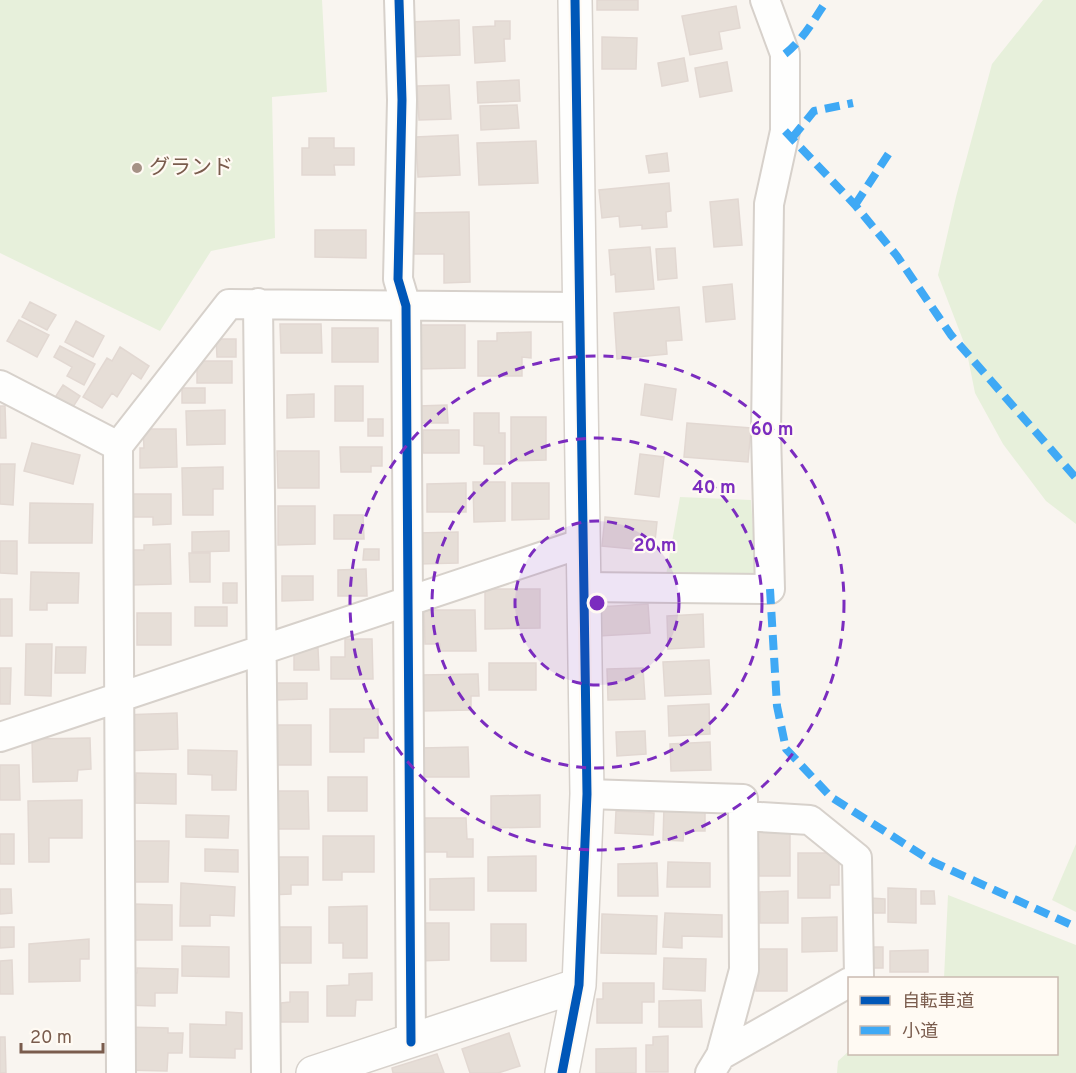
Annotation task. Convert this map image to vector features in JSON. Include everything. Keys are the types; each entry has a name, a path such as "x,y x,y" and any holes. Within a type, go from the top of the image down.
{"street":[{"path":"399,0 402,100 398,279 406,306 411,1042"},
{"path":"562,1073 579,985 587,795 575,0"},
{"path":"584,587 770,589 766,432 769,204 785,131 785,54 765,0"},
{"path":"121,1073 118,446 229,303 581,307"},
{"path":"258,303 266,1073"},
{"path":"0,384 118,446"},
{"path":"0,737 583,543"},
{"path":"587,795 743,799 744,970 715,1064"},
{"path":"743,816 810,820 856,858 858,977"},
{"path":"715,1064 848,983"},
{"path":"313,1073 579,985"}],"green space":[{"name":"グランド","path":"0,0 322,0 327,92 272,97 275,238 211,251 160,331 0,253"},
{"path":"1043,0 1076,0 1076,524 1046,501 1003,444 975,393 966,348 938,275 956,197 992,64"},
{"path":"680,497 751,500 753,529 757,533 757,580 666,575"},
{"path":"1076,844 1076,912 1052,900"},
{"path":"948,895 1076,945 1076,1073 837,1073 838,1061 848,1052 848,1055 1058,1055 1058,977 944,977"}],"building":[{"path":"597,0 638,0 638,10 597,10"},
{"path":"736,6 740,28 719,32 722,49 690,55 682,16"},
{"path":"459,20 460,55 409,57 408,22"},
{"path":"495,21 510,21 510,39 504,39 505,61 475,63 473,27 495,26"},
{"path":"602,37 637,38 636,69 602,69"},
{"path":"684,58 688,81 662,86 658,63"},
{"path":"727,62 732,91 700,97 695,68"},
{"path":"519,80 520,101 478,103 477,82"},
{"path":"449,85 451,119 419,120 417,86"},
{"path":"517,105 519,128 481,130 480,106"},
{"path":"458,135 460,175 418,177 416,137"},
{"path":"309,138 334,138 334,148 354,148 354,165 334,165 335,175 302,175 302,148 309,148"},
{"path":"536,141 538,183 479,185 477,143"},
{"path":"667,153 669,171 649,173 646,156"},
{"path":"669,183 671,211 666,212 667,227 642,229 642,225 620,227 619,216 602,218 599,190"},
{"path":"738,199 742,245 714,247 710,202"},
{"path":"469,212 470,282 444,283 444,254 410,254 409,213"},
{"path":"315,230 366,230 366,258 315,257"},
{"path":"650,247 654,289 616,292 615,274 611,275 609,250"},
{"path":"675,248 677,278 658,280 656,249"},
{"path":"732,284 735,319 706,322 703,287"},
{"path":"30,302 56,315 47,330 22,317"},
{"path":"679,307 682,340 666,341 667,354 617,359 614,313"},
{"path":"19,320 49,335 37,357 7,341"},
{"path":"76,321 104,336 93,357 65,342"},
{"path":"280,324 321,324 322,353 281,353"},
{"path":"416,325 465,325 465,368 416,369"},
{"path":"332,328 378,328 378,362 332,362"},
{"path":"531,332 531,358 522,357 522,376 478,376 478,341 497,341 497,333"},
{"path":"216,339 236,339 236,357 217,357"},
{"path":"60,346 95,364 84,385 67,376 72,367 54,357"},
{"path":"120,347 149,366 141,379 132,373 117,397 112,393 102,408 83,397 107,358 112,361"},
{"path":"197,361 232,361 232,383 197,383"},
{"path":"645,384 676,389 672,420 641,415"},
{"path":"63,385 80,396 71,410 54,399"},
{"path":"335,386 363,386 363,421 335,421"},
{"path":"182,388 205,388 205,403 182,403"},
{"path":"314,394 314,417 287,418 287,395"},
{"path":"447,405 448,423 419,423 418,406"},
{"path":"0,406 5,406 6,438 0,438"},
{"path":"225,410 225,444 187,445 186,411"},
{"path":"474,413 499,413 499,433 505,433 505,464 484,464 484,446 474,445"},
{"path":"511,417 546,417 546,460 511,461"},
{"path":"368,419 383,419 383,436 368,436"},
{"path":"687,423 751,428 748,462 684,457"},
{"path":"143,429 176,429 177,467 140,468 140,448 144,448"},
{"path":"423,430 459,430 459,453 423,453"},
{"path":"32,443 80,455 73,484 24,471"},
{"path":"340,447 382,447 382,466 371,466 371,472 341,472"},
{"path":"277,451 319,451 319,488 278,488"},
{"path":"640,454 664,457 659,497 635,494"},
{"path":"0,464 15,464 13,505 0,504"},
{"path":"223,467 223,489 213,489 213,515 183,515 182,468"},
{"path":"473,482 505,482 505,521 474,522"},
{"path":"466,483 466,512 427,512 427,484"},
{"path":"512,483 549,483 549,519 512,520"},
{"path":"132,494 171,494 171,524 153,525 153,517 133,517"},
{"path":"30,503 93,504 92,543 29,543"},
{"path":"278,506 315,506 315,544 278,545"},
{"path":"334,515 363,515 364,539 334,539"},
{"path":"605,517 657,522 654,551 602,546"},
{"path":"229,531 229,551 192,552 192,532"},
{"path":"458,532 458,563 418,564 418,533"},
{"path":"0,541 17,541 17,574 0,573"},
{"path":"170,544 171,584 130,585 129,550 144,550 144,545"},
{"path":"364,549 379,549 379,560 363,560"},
{"path":"189,553 210,553 210,582 190,582"},
{"path":"366,569 367,596 338,596 338,570"},
{"path":"31,572 79,573 78,603 47,603 47,610 30,610"},
{"path":"282,576 313,576 313,600 282,601"},
{"path":"223,583 237,583 237,603 223,603"},
{"path":"485,589 540,589 540,628 485,629"},
{"path":"0,599 12,599 12,636 0,636"},
{"path":"648,604 650,633 599,636 598,607"},
{"path":"195,607 227,607 227,626 195,626"},
{"path":"424,610 475,610 476,651 440,651 440,644 425,644"},
{"path":"137,613 171,613 171,645 137,645"},
{"path":"703,614 704,647 668,649 667,616"},
{"path":"345,639 372,639 373,679 331,679 331,657 345,657"},
{"path":"26,644 52,644 51,696 25,695"},
{"path":"56,647 86,647 85,673 55,673"},
{"path":"318,648 319,670 294,670 294,649"},
{"path":"709,660 711,694 665,696 663,662"},
{"path":"489,663 536,663 536,690 489,690"},
{"path":"0,668 11,668 10,704 0,704"},
{"path":"643,668 645,699 608,700 607,669"},
{"path":"478,674 479,696 471,696 471,710 421,711 420,675"},
{"path":"275,683 307,683 307,699 275,700"},
{"path":"709,704 710,734 669,736 668,706"},
{"path":"330,709 378,709 378,738 364,738 364,752 330,752"},
{"path":"177,713 178,749 124,751 123,715"},
{"path":"277,725 311,725 311,765 277,765"},
{"path":"645,731 646,754 617,756 616,732"},
{"path":"90,738 91,769 78,770 77,781 33,782 32,739"},
{"path":"710,742 711,770 671,771 670,744"},
{"path":"468,747 469,777 421,777 421,748"},
{"path":"188,750 237,751 236,790 212,790 212,775 188,774"},
{"path":"0,765 19,765 20,800 0,800"},
{"path":"136,773 176,774 176,804 135,803"},
{"path":"328,777 367,777 367,811 328,811"},
{"path":"271,791 308,791 309,829 271,829"},
{"path":"540,795 540,827 491,828 491,796"},
{"path":"82,800 82,838 49,838 49,862 29,862 28,801"},
{"path":"664,807 705,808 705,831 684,831 683,841 663,840"},
{"path":"616,811 654,813 653,835 615,833"},
{"path":"186,815 229,816 228,838 186,837"},
{"path":"424,818 466,818 467,839 473,839 473,857 447,857 447,852 424,852"},
{"path":"753,829 790,829 790,876 759,876 759,853 753,854"},
{"path":"0,834 14,834 14,864 0,864"},
{"path":"323,836 374,836 374,872 342,872 342,880 323,880"},
{"path":"131,841 169,841 168,882 130,882"},
{"path":"205,849 238,850 238,872 205,871"},
{"path":"798,853 839,853 839,885 830,885 830,898 798,898"},
{"path":"536,856 536,891 488,891 488,857"},
{"path":"308,857 308,885 291,885 291,894 269,895 269,858"},
{"path":"668,862 710,863 710,887 667,887"},
{"path":"657,863 658,896 618,896 618,864"},
{"path":"474,878 474,910 430,910 430,879"},
{"path":"181,883 235,887 234,916 210,915 210,926 180,926"},
{"path":"888,888 916,889 916,923 888,922"},
{"path":"0,889 11,889 12,913 0,914"},
{"path":"788,891 788,923 760,923 760,892"},
{"path":"921,891 934,891 935,904 921,904"},
{"path":"870,898 885,899 885,913 870,913"},
{"path":"133,904 172,905 172,940 133,940"},
{"path":"367,906 367,958 343,958 343,943 329,943 329,907"},
{"path":"665,913 722,915 722,937 682,936 682,948 663,947"},
{"path":"602,914 657,916 656,954 601,953"},
{"path":"837,917 837,951 802,952 802,918"},
{"path":"416,923 449,923 449,960 416,961"},
{"path":"491,924 526,924 526,961 491,961"},
{"path":"0,927 14,927 14,947 0,948"},
{"path":"280,927 311,927 311,963 280,963"},
{"path":"89,939 89,959 80,959 80,981 29,982 29,944"},
{"path":"182,946 229,947 229,977 182,976"},
{"path":"867,947 883,947 883,968 867,968"},
{"path":"756,949 787,949 787,991 756,991"},
{"path":"928,950 928,972 890,972 890,951"},
{"path":"664,958 706,959 705,991 663,989"},
{"path":"12,960 13,994 0,994 0,961"},
{"path":"137,968 178,969 177,993 155,993 155,1006 124,1005 124,973 137,973"},
{"path":"372,973 372,1000 356,1000 355,1016 327,1016 327,986 349,985 349,974"},
{"path":"603,983 654,983 654,1002 642,1002 642,1023 597,1023 597,999 603,999"},
{"path":"290,992 308,992 308,1022 281,1022 281,1003 290,1002"},
{"path":"701,1000 702,1027 659,1027 659,1001"},
{"path":"226,1012 242,1013 242,1049 235,1049 235,1058 190,1057 190,1024 226,1025"},
{"path":"123,1027 168,1028 168,1033 183,1033 182,1053 168,1053 167,1071 122,1070"},
{"path":"509,1033 520,1066 498,1073 470,1073 462,1049"},
{"path":"668,1036 668,1072 646,1072 646,1045 653,1045 653,1037"},
{"path":"0,1037 5,1037 6,1073 0,1073"},
{"path":"636,1048 636,1073 596,1073 596,1049"},
{"path":"437,1054 444,1073 393,1073 392,1068"}],"marked path":[{"path":"785,54 803,36 827,0"},
{"path":"792,138 814,111 853,103"},
{"path":"785,131 855,205 897,256 951,335 1076,478"},
{"path":"855,205 891,150"},
{"path":"770,589 777,706 786,749 831,797 933,862 1076,927"}],"cycle path":[{"path":"399,0 402,100 398,279 406,306 411,1042"},
{"path":"562,1073 579,985 587,794 575,0"}],"place":[{"name":"グランド","path":"137,168"}]}
